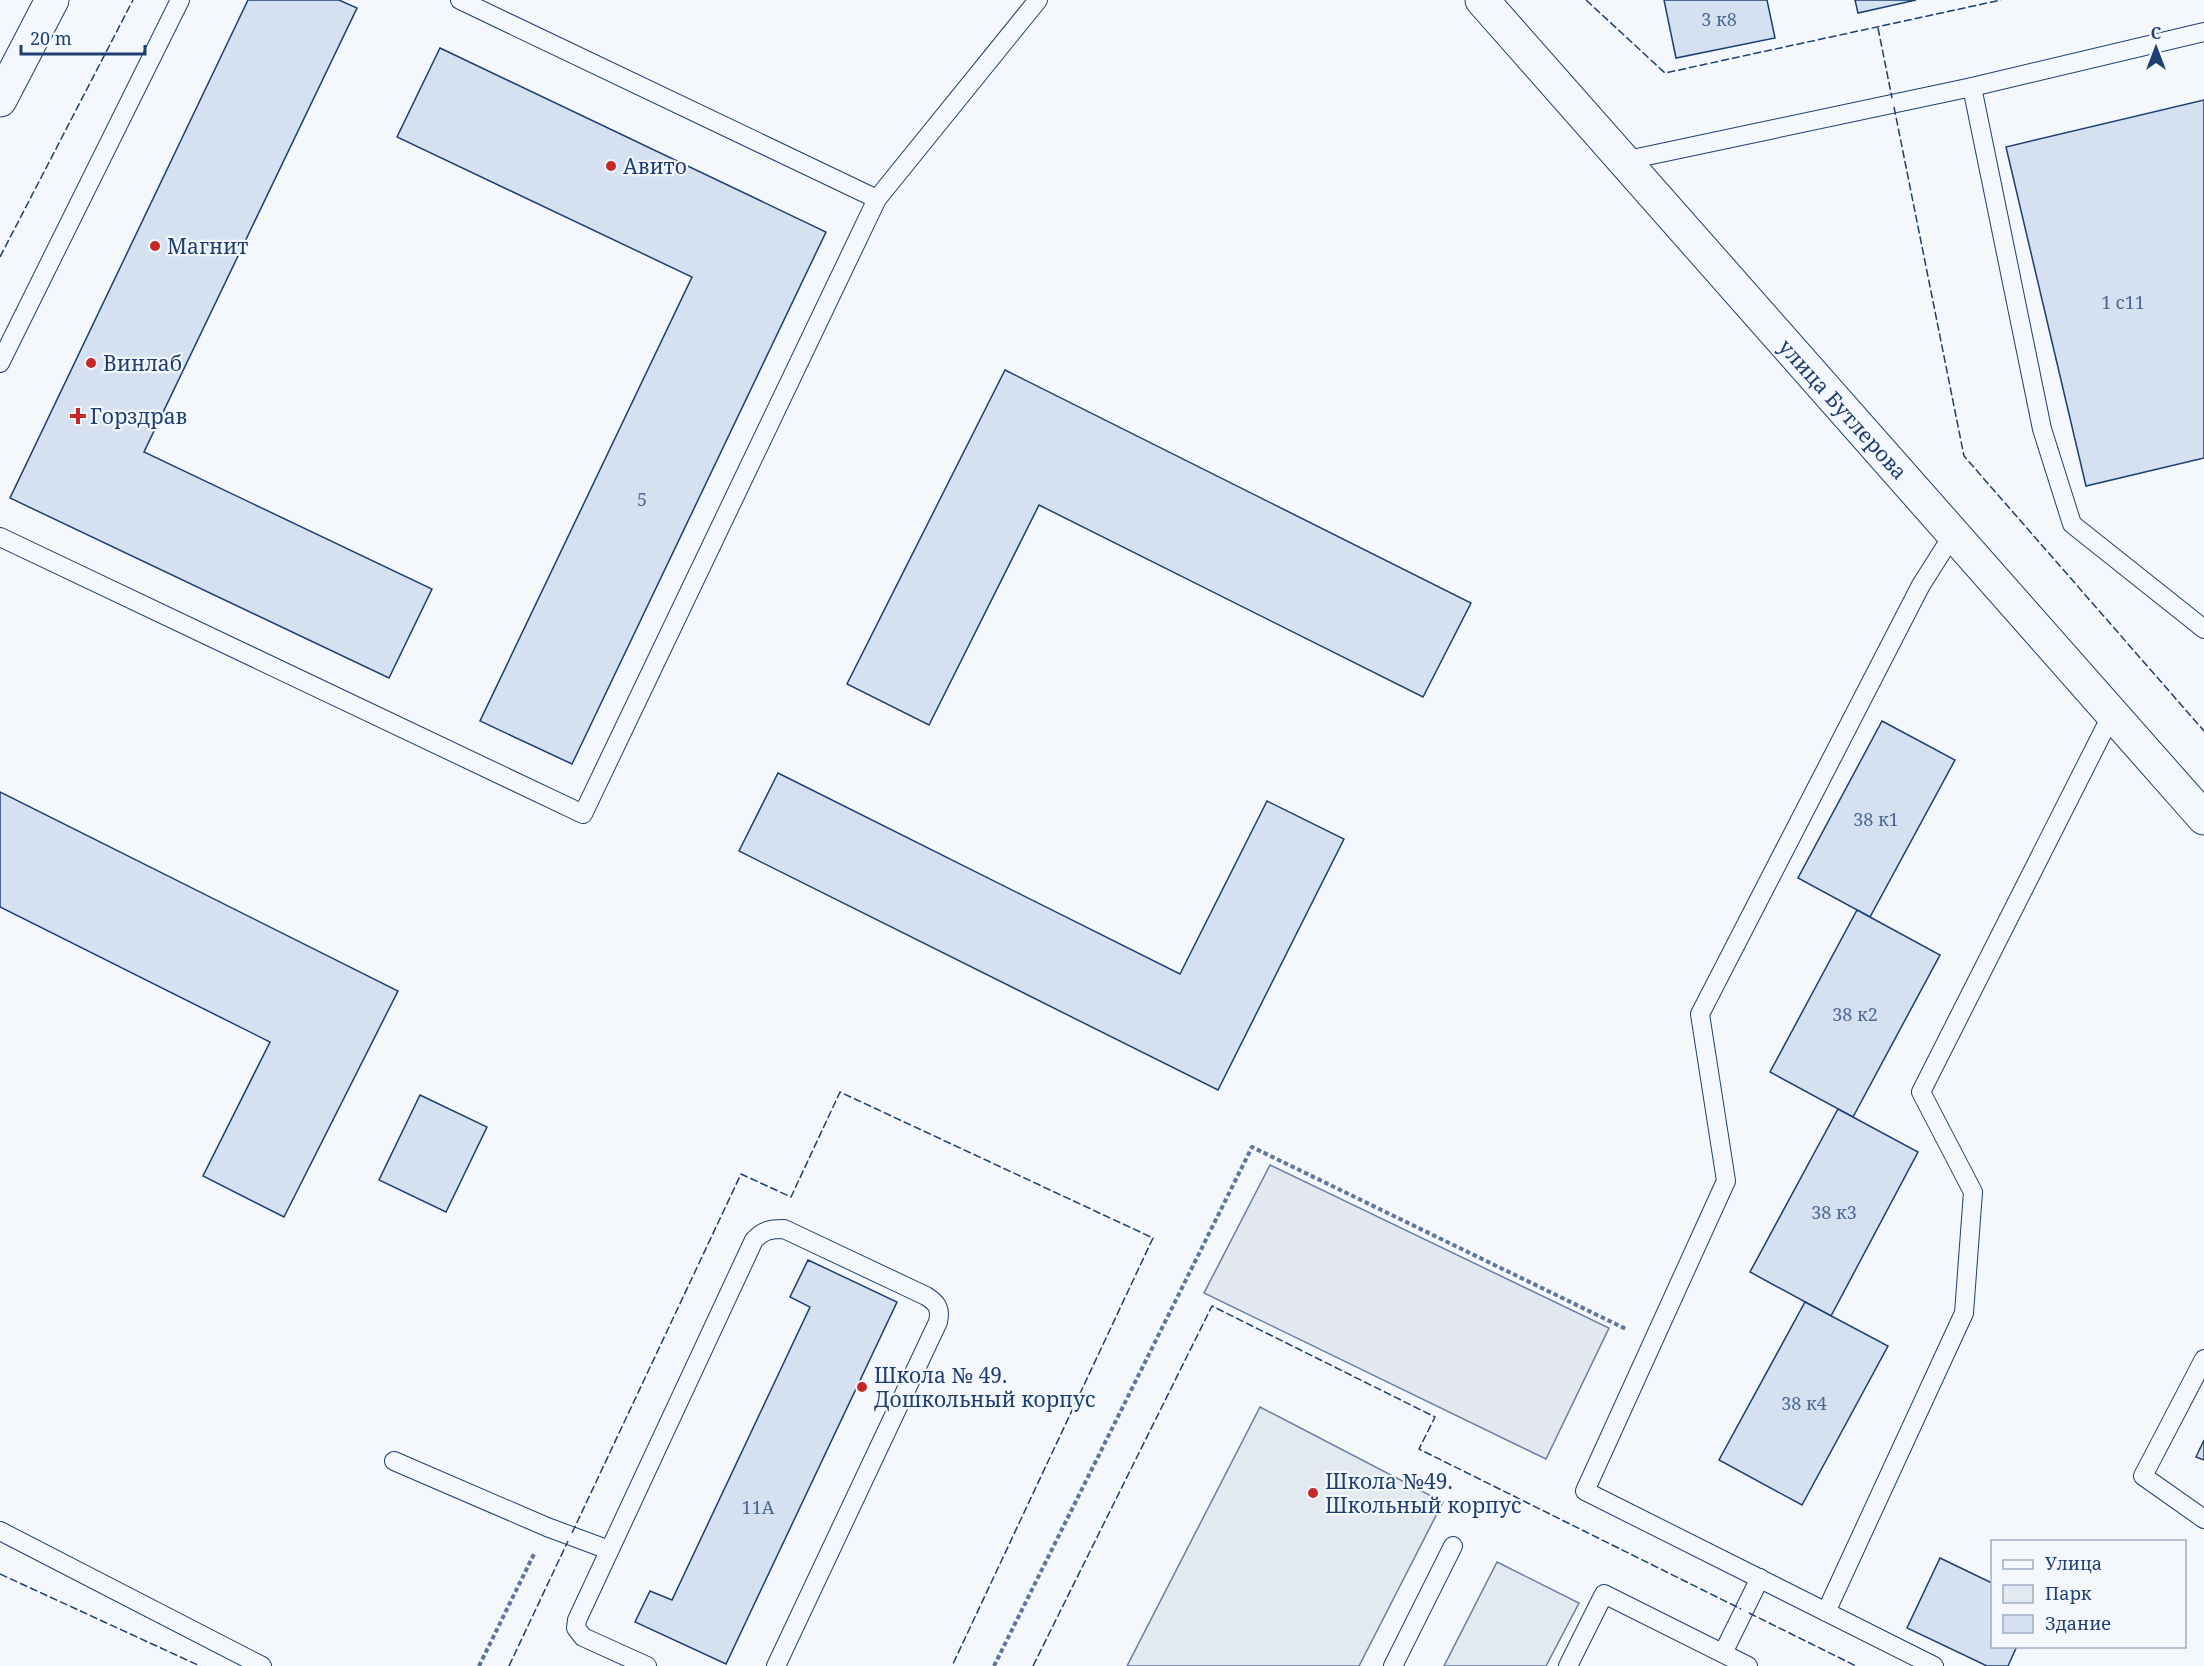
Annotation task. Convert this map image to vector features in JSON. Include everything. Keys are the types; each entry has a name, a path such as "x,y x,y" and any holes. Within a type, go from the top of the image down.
{"street":[{"path":"0,100 52,0"},
{"name":"улица Бутлерова","path":"1482,0 2204,818"}],"lane":[{"path":"0,363 180,0"},
{"path":"460,0 877,199"},
{"path":"0,537 583,814 877,199 1038,0"},
{"path":"1623,160 1972,87 2204,32"},
{"path":"1972,87 2042,429 2072,524 2204,629"},
{"path":"1934,1666 1585,1491 1726,1181 1700,1014 1921,585 1954,533"},
{"path":"1826,1612 1964,1313 1973,1192 1921,1092 2112,714"},
{"path":"646,1666 583,1637 576,1628 577,1620 754,1240 762,1232 784,1229 936,1302 940,1312 938,1322 776,1666"},
{"path":"2204,1359 2143,1476 2204,1519"},
{"path":"394,1461 547,1527 609,1550"},
{"path":"0,1531 262,1666"},
{"path":"1393,1666 1453,1546"},
{"path":"1722,1653 1760,1578"},
{"path":"1568,1666 1604,1594 1748,1666"}],"path":[{"path":"994,1666 1252,1147 1653,1343"},
{"path":"479,1666 547,1527"}],"green space":[{"path":"1260,1407 1443,1502 1359,1666 1127,1666"},
{"path":"1497,1562 1579,1603 1546,1666 1444,1666"}],"shaded area":[{"path":"1270,1165 1609,1328 1546,1459 1204,1293"}],"building":[{"path":"248,0 339,0 357,8 144,452 432,589 389,678 10,498"},
{"path":"1664,0 1767,0 1775,38 1676,58"},
{"path":"1855,0 1916,0 1858,13"},
{"path":"440,48 826,232 572,764 480,721 692,277 397,137"},
{"path":"2204,100 2204,458 2086,486 2006,147"},
{"path":"1005,370 1471,603 1423,697 1039,505 929,725 847,684"},
{"path":"1882,721 1955,760 1870,917 1798,878"},
{"path":"778,773 1180,974 1267,801 1344,839 1218,1090 739,851"},
{"path":"0,792 398,991 284,1217 203,1176 270,1042 0,907"},
{"path":"1857,910 1940,955 1853,1117 1770,1072"},
{"path":"420,1095 487,1127 446,1212 379,1180"},
{"path":"1838,1109 1918,1152 1831,1316 1750,1272"},
{"path":"808,1260 897,1302 726,1664 635,1622 650,1591 672,1600 810,1307 790,1297"},
{"path":"1805,1302 1888,1346 1802,1505 1719,1460"},
{"path":"2204,1440 2204,1460 2196,1457"},
{"path":"1940,1558 1991,1583 1991,1648 2016,1648 2008,1666 1987,1666 1907,1628"}],"fence":[{"path":"0,257 133,0"},
{"path":"1586,0 1665,73 2001,0"},
{"path":"1878,28 1892,98"},
{"path":"1894,107 1964,456 2204,731"},
{"path":"572,1533 741,1174 791,1197 840,1092 1153,1238 952,1666"},
{"path":"1033,1666 1212,1306 1435,1417 1419,1449 1741,1609"},
{"path":"509,1666 568,1541"},
{"path":"0,1574 200,1666"},
{"path":"1749,1613 1856,1666"}],"place":[{"name":"Авито","path":"611,166"},
{"name":"Магнит","path":"155,246"},
{"name":"Винлаб","path":"91,363"},
{"name":"Горздрав","path":"78,416"},
{"name":"Школа № 49. Дошкольный корпус","path":"862,1387"},
{"name":"Школа №49. Школьный корпус","path":"1313,1493"}]}
